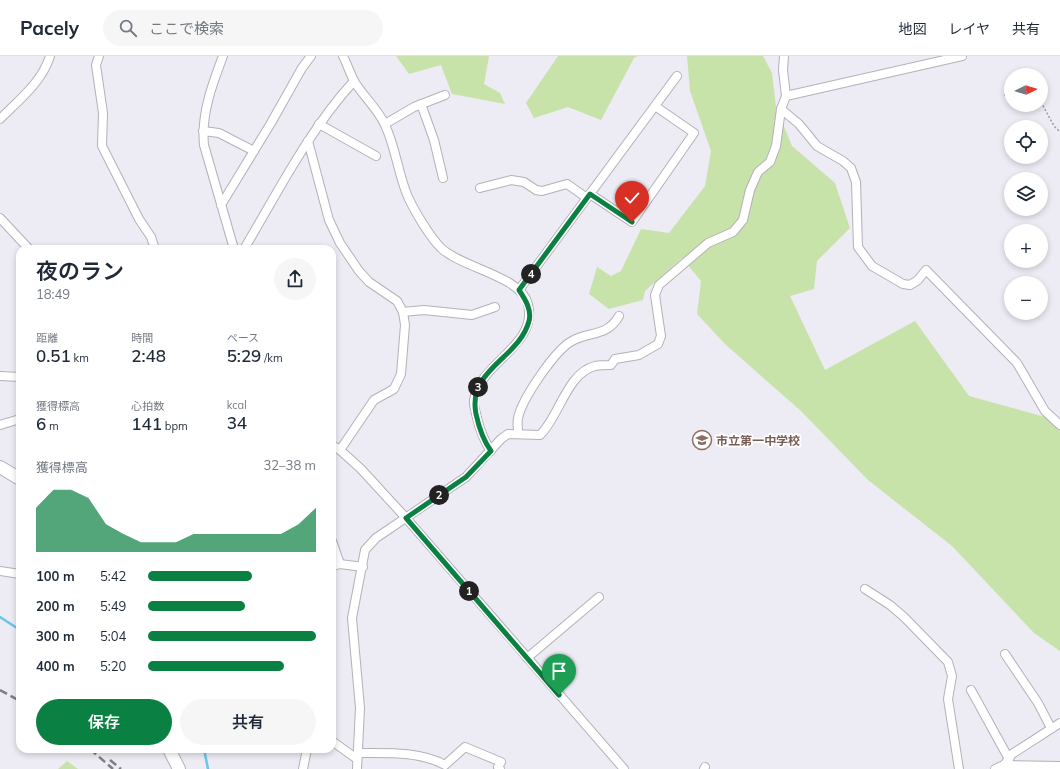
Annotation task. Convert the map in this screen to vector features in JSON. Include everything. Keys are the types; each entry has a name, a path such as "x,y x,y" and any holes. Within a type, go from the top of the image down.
{"street":[{"path":"0,119 37,82 47,66 50,56"},
{"path":"99,56 96,65 103,113 102,146 139,219 151,237 154,245"},
{"path":"223,56 210,93 203,131 204,145 233,245"},
{"path":"221,205 302,68 311,56"},
{"path":"343,56 354,81 385,124 408,198 431,234 442,248 460,261 501,279 519,290 527,303 530,320 522,336 480,383 474,401 479,426 491,451"},
{"path":"357,769 359,684 353,640 352,618 363,567 365,550 376,538 466,477 501,439 508,434 518,433 540,435 548,427 571,386 589,369 611,365 615,359 639,355 658,344 661,336 655,301 656,290 659,285 708,243 733,232 743,220 750,190 758,172 770,162 776,146 781,109 786,96 783,70 784,56"},
{"path":"786,96 962,56"},
{"path":"519,290 677,76"},
{"path":"246,245 319,124 333,104 354,81"},
{"path":"385,124 421,104 445,96"},
{"path":"421,104 434,140 443,178"},
{"path":"480,188 511,180 524,182 536,190 542,191 567,184 632,222 694,133 654,106"},
{"path":"781,109 799,124 817,146 843,161 851,168 856,182 858,247 872,266 903,284 910,285 918,280 926,270 1017,362 1045,411 1060,425"},
{"path":"319,124 376,156"},
{"path":"203,131 219,133 254,151"},
{"path":"308,141 330,220 340,243 359,271 369,282 397,301 403,312 405,325 401,374 394,389 374,400 340,450"},
{"path":"0,218 25,245"},
{"path":"403,312 424,310 472,316 495,307"},
{"path":"518,433 517,419 521,407 550,360 563,346 574,340 608,330 614,325 619,316"},
{"path":"0,376 16,377"},
{"path":"0,425 16,420"},
{"path":"336,448 361,469 406,518 624,769"},
{"path":"0,467 16,477"},
{"path":"336,565 363,567"},
{"path":"0,571 16,573"},
{"path":"865,589 890,605 904,617 948,662 952,676 948,698 959,769"},
{"path":"527,658 599,597"},
{"path":"1005,654 1038,703 1050,728"},
{"path":"971,690 1006,762"},
{"path":"995,769 1006,762 1012,754 1050,728 1060,723"},
{"path":"336,743 358,756 392,753 435,759 445,765 465,747 501,762 498,768 500,769"},
{"path":"171,753 179,769"},
{"path":"303,769 307,753"},
{"path":"1006,762 1060,766"}],"path":[{"path":"1046,112 1054,126 1060,132"}],"green space":[{"path":"396,56 489,56 484,84 500,93 505,104 452,94 441,65 409,74"},
{"path":"558,56 638,56 634,58 601,120 568,107 534,118 526,103"},
{"path":"687,56 763,56 772,73 776,107 792,146 835,183 850,228 817,261 814,289 790,296 825,370 915,321 969,396 1060,421 1060,651 1034,633 952,546 868,480 801,411 726,345 697,314 701,281 682,258 645,291 643,300 609,309 589,294 597,267 611,276 621,271 641,229 669,233 705,186 711,151 690,91"},
{"path":"67,761 78,769 58,769"}],"waterway":[{"path":"0,617 16,627"},
{"path":"205,753 208,769"}],"railway":[{"path":"0,690 16,699"},
{"path":"95,753 113,769"},
{"path":"110,760 121,769"}],"place":[{"name":"市立第一中学校","path":"702,440"}],"route":[{"path":"559,695 406,518 466,477 491,451 479,426 474,401 480,383 522,336 530,320 527,303 519,290 590,194 632,222"}]}
